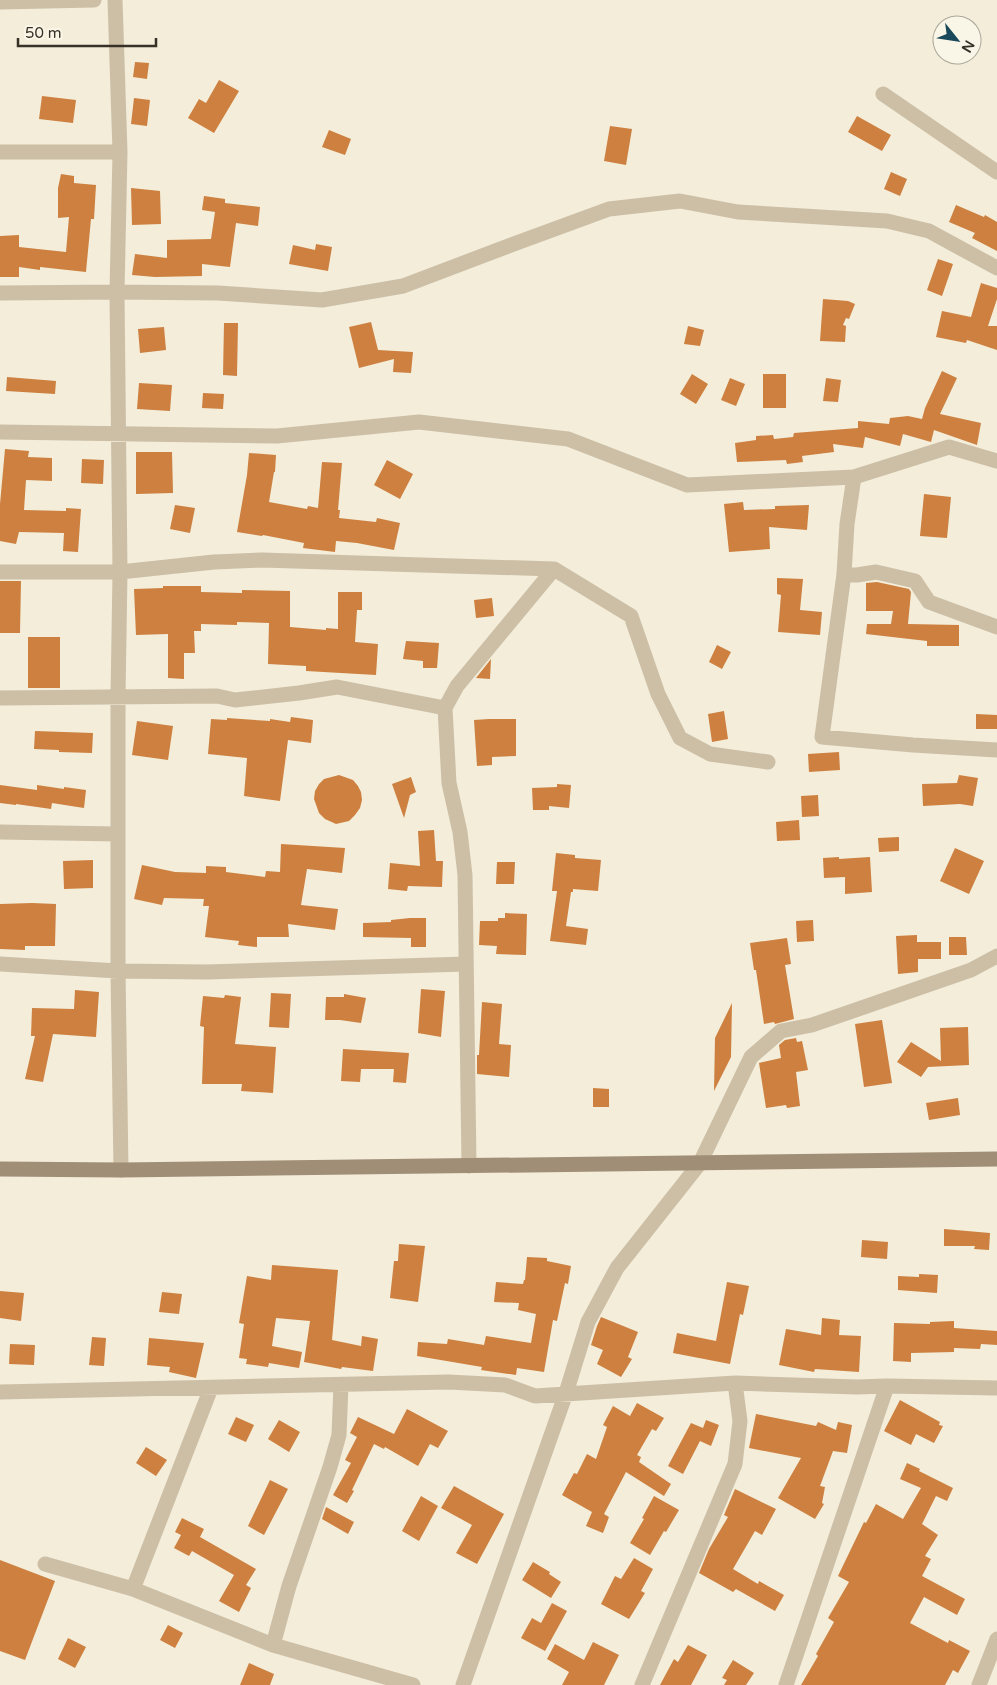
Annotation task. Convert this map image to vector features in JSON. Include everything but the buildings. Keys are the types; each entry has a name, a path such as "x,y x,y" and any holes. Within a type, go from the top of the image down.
{"main road":[{"path":"0,1169 121,1170 997,1159"}],"street":[{"path":"0,2 94,0"},
{"path":"115,0 120,152 117,292 120,572 118,971 121,1170"},
{"path":"883,94 997,172"},
{"path":"0,152 120,152"},
{"path":"0,293 218,293 322,300 403,286 609,209 680,201 738,212 887,221 929,231 997,268"},
{"path":"0,432 278,436 419,422 568,439 687,485 854,477 949,447 997,461"},
{"path":"854,477 847,524 844,574 822,737 997,750"},
{"path":"0,572 120,572 214,562 262,560 554,569 631,616 658,694 680,738 710,754 768,762"},
{"path":"469,1166 465,875 460,832 449,783 445,708 457,686 554,569"},
{"path":"844,574 858,575 876,572 915,581 929,602 997,627"},
{"path":"0,698 217,696 234,700 337,687 445,708"},
{"path":"0,832 118,834"},
{"path":"463,1685 566,1393 588,1322 617,1268 700,1163 751,1057 781,1031 812,1025 971,970 997,956"},
{"path":"0,964 118,971 207,972 466,964"},
{"path":"0,1392 449,1382 504,1385 536,1396 735,1382 857,1387 997,1388"},
{"path":"642,1685 735,1464 740,1421 735,1382"},
{"path":"273,1646 289,1586 330,1467 339,1435 341,1385"},
{"path":"786,1685 887,1386"},
{"path":"133,1589 211,1388"},
{"path":"45,1564 133,1589 273,1646 413,1685"},
{"path":"980,1685 997,1639"}]}
